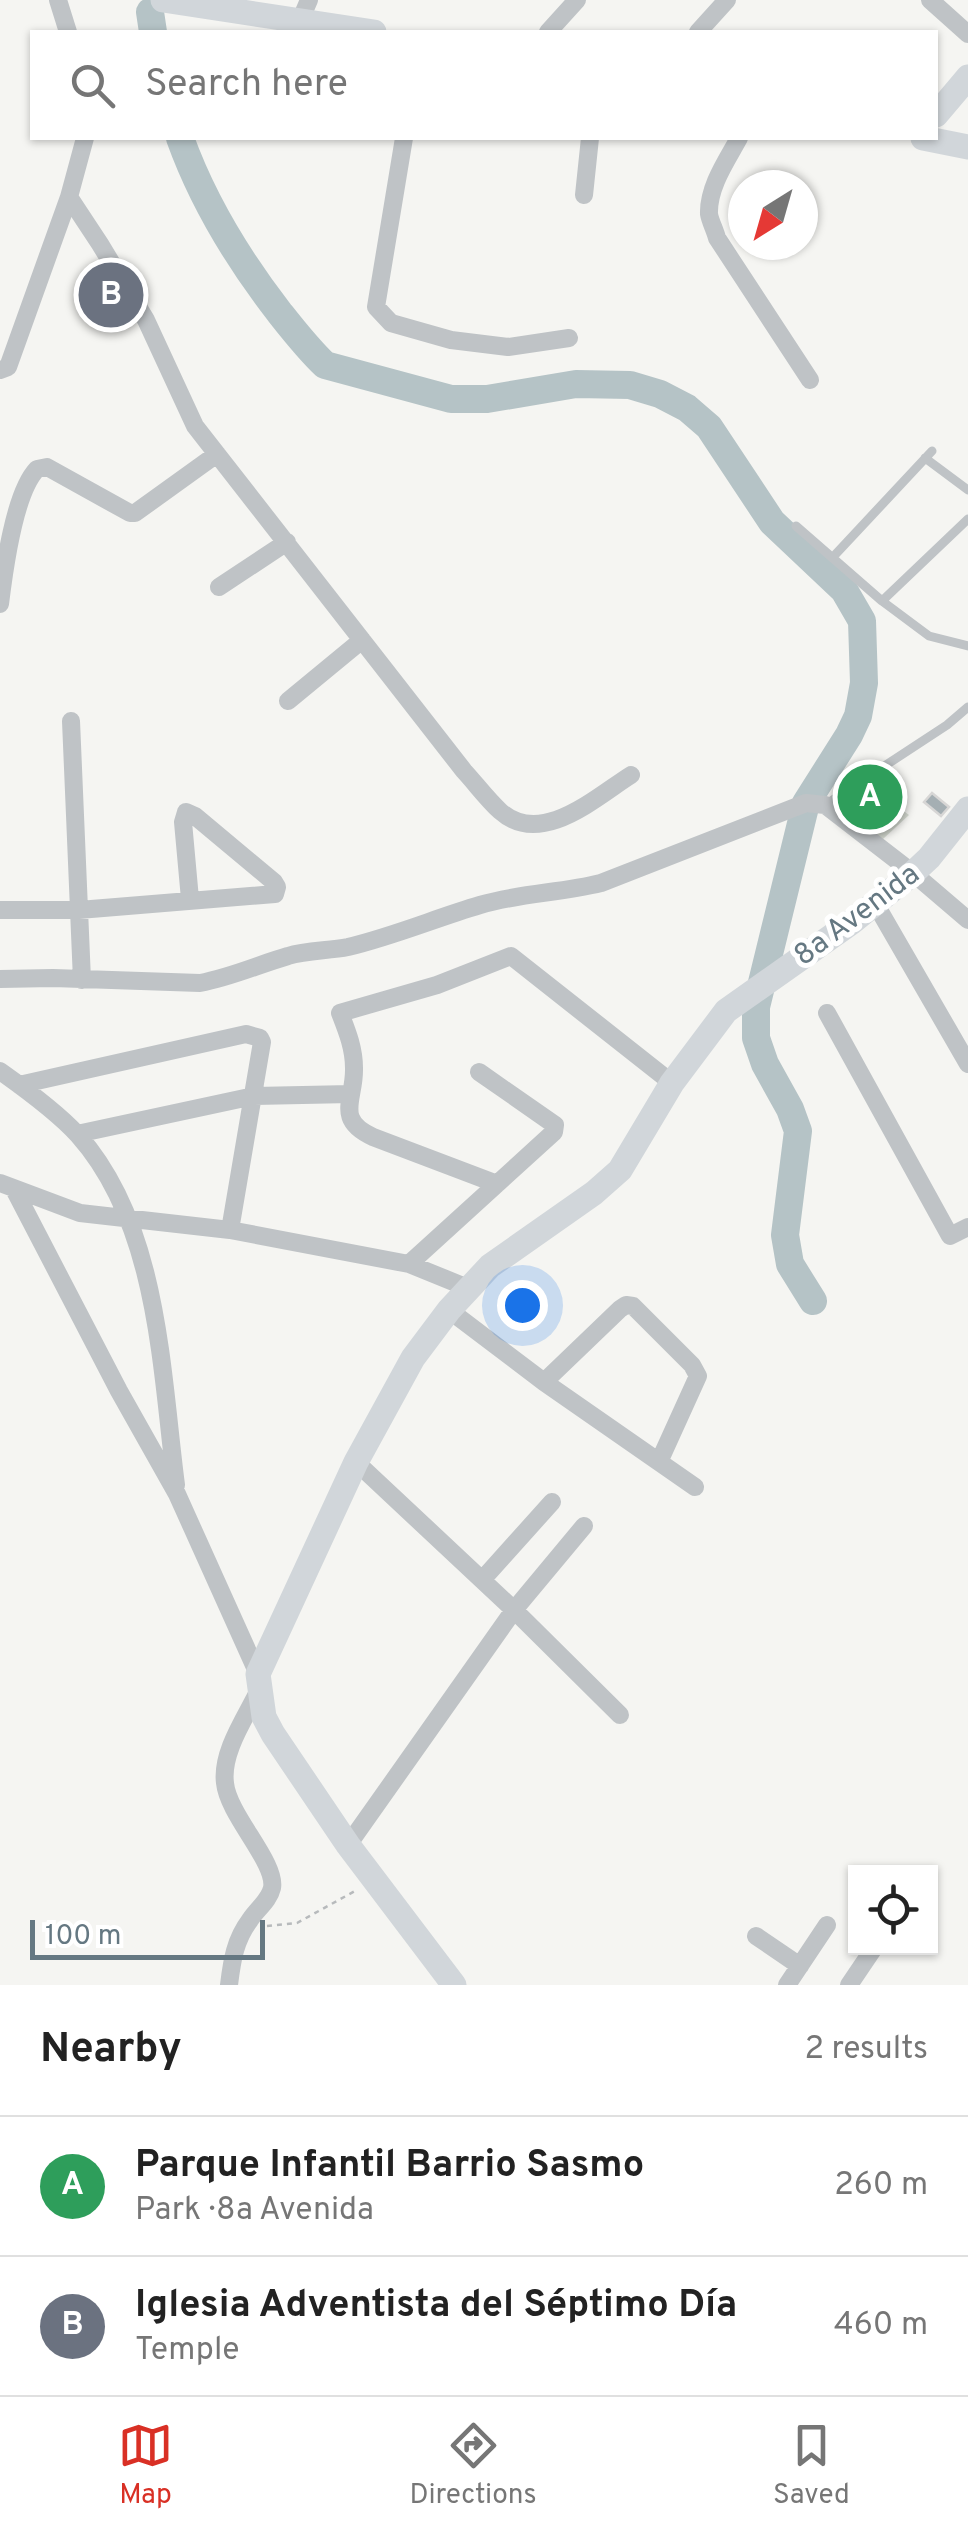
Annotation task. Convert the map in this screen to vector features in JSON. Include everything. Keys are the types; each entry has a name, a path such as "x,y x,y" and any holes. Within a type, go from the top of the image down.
{"street":[{"path":"58,0 67,30"},
{"path":"550,30 577,0"},
{"path":"700,30 728,0"},
{"path":"930,0 968,34"},
{"path":"173,1 305,10 368,30"},
{"path":"938,112 968,77"},
{"path":"0,370 8,367 84,140"},
{"path":"404,140 376,306 391,323 451,340 508,347 569,338"},
{"path":"584,195 590,140"},
{"path":"738,140 714,188 709,215 717,238 810,380"},
{"path":"933,140 968,147"},
{"path":"68,197 146,320 195,426 464,770 503,814 528,826 557,822 631,775"},
{"path":"0,604 6,557 24,487 37,470 47,467 136,513 217,454"},
{"path":"219,587 287,542"},
{"path":"288,701 362,640"},
{"path":"70,721 82,980"},
{"path":"0,979 220,979 294,954 346,948 482,904 601,882 806,803 825,805 968,920"},
{"name":"8a Avenida","path":"258,1682 356,1462 414,1358 448,1310 490,1266 594,1193 620,1170 672,1083 726,1012 913,873 968,810"},
{"path":"0,910 79,910 275,894 277,887 186,812 183,822 190,899"},
{"path":"874,903 968,1064"},
{"path":"497,1184 364,1133 355,1126 349,1115 352,1044 340,1013 438,985 511,956 672,1083"},
{"path":"827,1013 950,1236 968,1227"},
{"path":"19,1085 255,1035 262,1042 230,1230"},
{"path":"0,1072 77,1134 108,1178 127,1218 153,1302 177,1494"},
{"path":"409,1264 554,1132 554,1126 479,1072"},
{"path":"77,1134 254,1096 351,1094"},
{"path":"7,1186 80,1214 230,1230 409,1264 468,1288"},
{"path":"7,1186 177,1494 258,1682 264,1717 273,1734 348,1846 454,1985"},
{"path":"544,1382 620,1309 633,1306 692,1365 698,1376 659,1462"},
{"path":"448,1310 695,1487"},
{"path":"356,1462 620,1714"},
{"path":"482,1580 552,1502"},
{"path":"348,1846 514,1610 584,1526"},
{"path":"229,1985 233,1949 272,1887 270,1870 238,1818 224,1784 227,1756 258,1682"},
{"path":"787,1985 827,1925"},
{"path":"756,1936 800,1966"},
{"path":"849,1985 869,1955"}],"lane":[{"path":"833,557 928,455 968,490"},
{"path":"882,601 968,519"},
{"path":"796,526 929,636 968,646"},
{"path":"825,805 948,725 968,707"}],"path":[{"path":"246,1927 297,1923 374,1880"}],"green space":[{"path":"866,783 909,815 883,839 844,811"}],"building":[{"path":"932,793 949,807 941,816 924,802"}],"waterway":[{"path":"150,12 153,30"},
{"path":"181,140 199,185 236,251 279,312 325,365 451,399 487,399 576,384 630,385 660,394 687,408 709,427 772,522 844,590 862,621 864,683 858,716 806,803 756,1007 756,1038 798,1131 785,1235 790,1264 813,1301"}],"place":[{"name":"Iglesia Adventista del Séptimo Día","path":"111,295"},
{"name":"Parque Infantil Barrio Sasmo","path":"870,797"}]}
